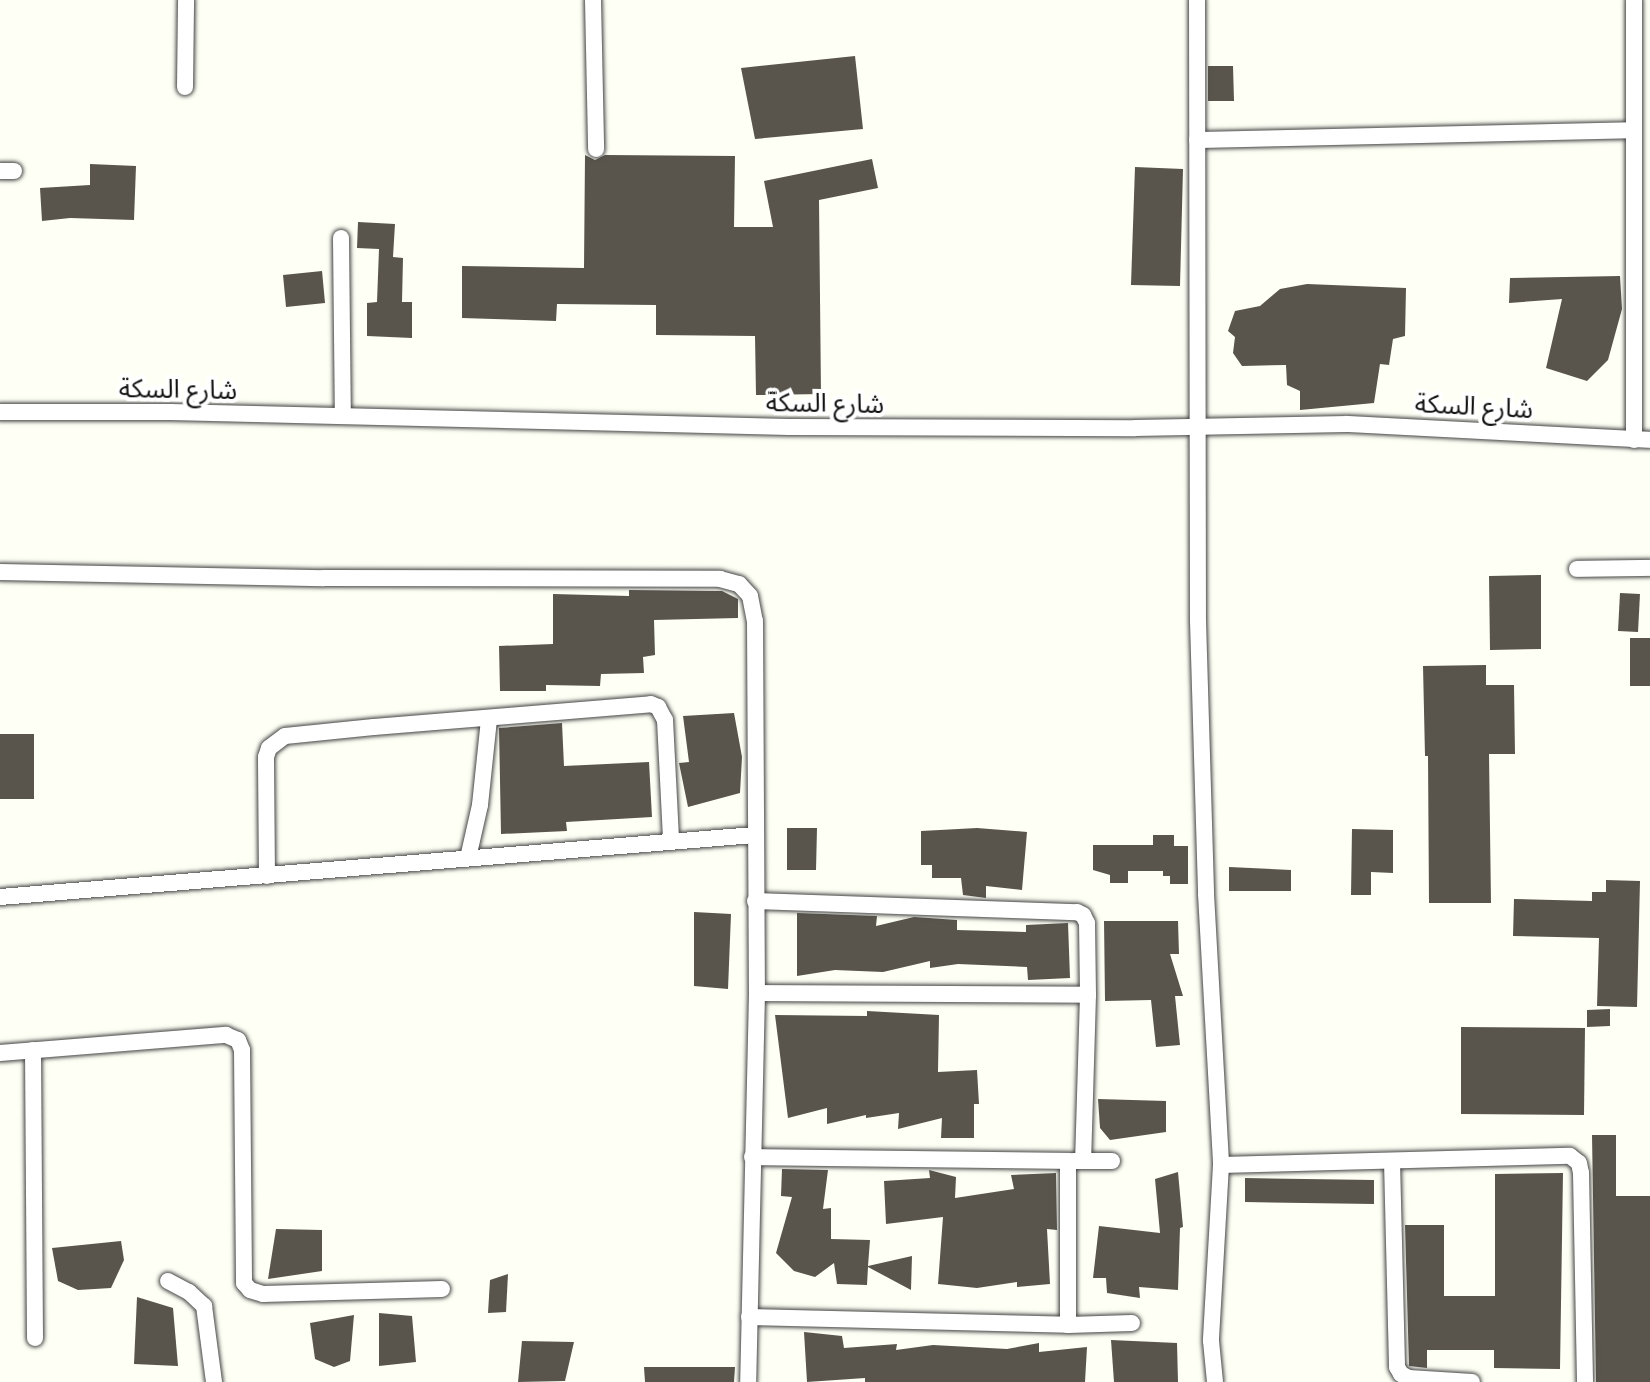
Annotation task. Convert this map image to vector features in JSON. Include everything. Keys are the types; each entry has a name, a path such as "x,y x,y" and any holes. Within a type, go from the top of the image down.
{"street":[{"path":"185,87 186,0"},
{"path":"593,0 596,149"},
{"path":"1197,0 1196,426 1204,833 1221,1165 1211,1341 1215,1382"},
{"path":"1634,0 1642,440"},
{"path":"1197,140 1634,130"},
{"path":"341,238 343,415"},
{"name":"شارع السكة","path":"0,412 343,415 789,427 1363,424 1642,440"},
{"path":"1577,569 1650,568"},
{"path":"0,572 339,579 720,579 739,584 750,596 755,621 757,993 748,1382"},
{"path":"267,876 266,757 275,740 374,727 651,704 658,707 665,720 671,839"},
{"path":"468,858 480,805 489,719"},
{"path":"0,897 671,839 754,835"},
{"path":"755,901 1077,912 1087,923 1088,995 1075,1161 1068,1325"},
{"path":"757,993 1088,995"},
{"path":"0,1053 226,1035 238,1040 242,1050 244,1283 250,1290 263,1294 442,1289"},
{"path":"33,1050 35,1338"},
{"path":"1221,1165 1570,1156 1579,1163 1585,1382"},
{"path":"752,1157 1112,1161"},
{"path":"1392,1161 1397,1367 1401,1374 1409,1378 1472,1382"},
{"path":"168,1281 189,1292 204,1306 214,1382"},
{"path":"749,1317 1068,1325 1132,1323"}],"building":[{"path":"855,56 863,129 755,139 741,68"},
{"path":"1208,66 1233,66 1234,101 1208,101"},
{"path":"585,155 595,160 605,155 735,156 734,227 773,227 764,181 872,159 878,188 819,200 821,394 756,395 755,336 656,335 656,305 557,304 556,321 462,318 462,266 584,268"},
{"path":"90,164 136,166 134,220 70,218 42,221 40,188 90,185"},
{"path":"1135,167 1183,169 1180,286 1131,285"},
{"path":"358,222 395,224 393,257 403,258 402,302 412,302 412,338 367,336 367,303 377,302 379,249 357,248"},
{"path":"322,271 325,303 286,307 283,275"},
{"path":"1620,276 1622,309 1608,360 1587,381 1546,368 1562,299 1509,303 1510,278"},
{"path":"1307,284 1406,288 1405,336 1393,339 1389,365 1380,364 1374,403 1300,410 1300,391 1287,385 1286,365 1242,366 1233,353 1235,337 1228,331 1235,311 1260,306 1280,289"},
{"path":"1541,575 1541,649 1490,650 1489,576"},
{"path":"629,590 722,591 738,599 738,618 654,620 655,655 643,657 644,673 601,674 600,686 546,685 546,691 500,691 499,646 553,644 553,594 629,596"},
{"path":"1620,593 1640,594 1638,632 1618,631"},
{"path":"1630,638 1650,638 1650,686 1630,686"},
{"path":"1486,665 1486,685 1514,685 1515,754 1489,754 1491,903 1429,903 1428,756 1425,756 1423,666"},
{"path":"734,713 742,757 740,793 688,807 679,763 689,762 683,716"},
{"path":"562,723 564,766 649,762 652,817 566,822 567,831 501,834 499,728"},
{"path":"0,734 34,734 34,799 0,799"},
{"path":"787,828 817,828 816,870 787,870"},
{"path":"977,828 1027,832 1022,890 986,886 986,898 963,895 961,878 932,878 932,865 921,865 921,831"},
{"path":"1352,829 1393,830 1393,873 1371,872 1371,895 1351,895"},
{"path":"1153,835 1174,835 1174,846 1188,846 1188,884 1170,884 1170,876 1163,876 1163,871 1128,871 1128,883 1110,883 1110,875 1093,870 1093,845 1153,845"},
{"path":"1229,867 1291,870 1291,891 1229,891"},
{"path":"1606,880 1640,881 1637,1007 1597,1006 1599,938 1513,936 1514,899 1592,901 1592,892 1606,892"},
{"path":"694,912 731,914 728,989 694,986"},
{"path":"797,913 877,916 876,926 914,917 957,920 957,930 1026,932 1026,925 1068,923 1070,978 1028,980 1027,967 958,964 930,968 930,961 883,972 835,970 797,976"},
{"path":"1104,921 1178,921 1179,954 1170,954 1183,996 1175,996 1180,1045 1156,1047 1151,1000 1105,1001"},
{"path":"1610,1009 1610,1026 1587,1027 1587,1010"},
{"path":"867,1011 939,1015 938,1072 977,1070 979,1104 974,1104 974,1138 941,1138 942,1118 898,1129 899,1113 866,1118 866,1115 827,1124 827,1108 788,1118 775,1015 867,1016"},
{"path":"1461,1027 1585,1028 1584,1115 1461,1114"},
{"path":"1098,1099 1166,1101 1166,1132 1110,1140 1100,1128"},
{"path":"1592,1135 1616,1135 1616,1196 1650,1196 1650,1382 1596,1382"},
{"path":"782,1169 828,1170 823,1209 831,1208 831,1239 870,1240 868,1266 912,1256 911,1290 868,1267 867,1285 837,1284 834,1263 815,1277 794,1271 776,1253 792,1197 781,1196"},
{"path":"929,1170 956,1177 955,1198 1014,1189 1011,1175 1056,1173 1057,1230 1047,1229 1050,1284 1017,1287 1017,1282 977,1288 938,1284 943,1217 886,1224 884,1181 930,1178"},
{"path":"1178,1172 1183,1227 1180,1228 1178,1290 1139,1287 1140,1298 1107,1293 1106,1278 1093,1278 1099,1226 1160,1233 1155,1179"},
{"path":"1563,1173 1560,1369 1494,1368 1494,1350 1427,1350 1427,1368 1409,1366 1405,1225 1444,1225 1444,1296 1495,1296 1495,1174"},
{"path":"1245,1178 1374,1180 1374,1204 1245,1202"},
{"path":"276,1229 322,1230 322,1271 268,1279"},
{"path":"121,1241 124,1260 111,1288 78,1290 58,1281 52,1248"},
{"path":"508,1274 506,1312 488,1313 490,1280"},
{"path":"137,1297 173,1308 178,1366 134,1364"},
{"path":"379,1313 412,1316 416,1362 379,1366"},
{"path":"354,1315 350,1361 334,1367 315,1359 310,1323"},
{"path":"804,1332 842,1336 844,1348 897,1344 896,1350 933,1345 1007,1349 1039,1343 1039,1352 1087,1347 1085,1382 865,1382 865,1378 807,1382"},
{"path":"1111,1340 1177,1343 1178,1382 1114,1382"},
{"path":"522,1341 574,1342 565,1381 518,1382"},
{"path":"644,1367 735,1367 734,1382 645,1382"}]}
